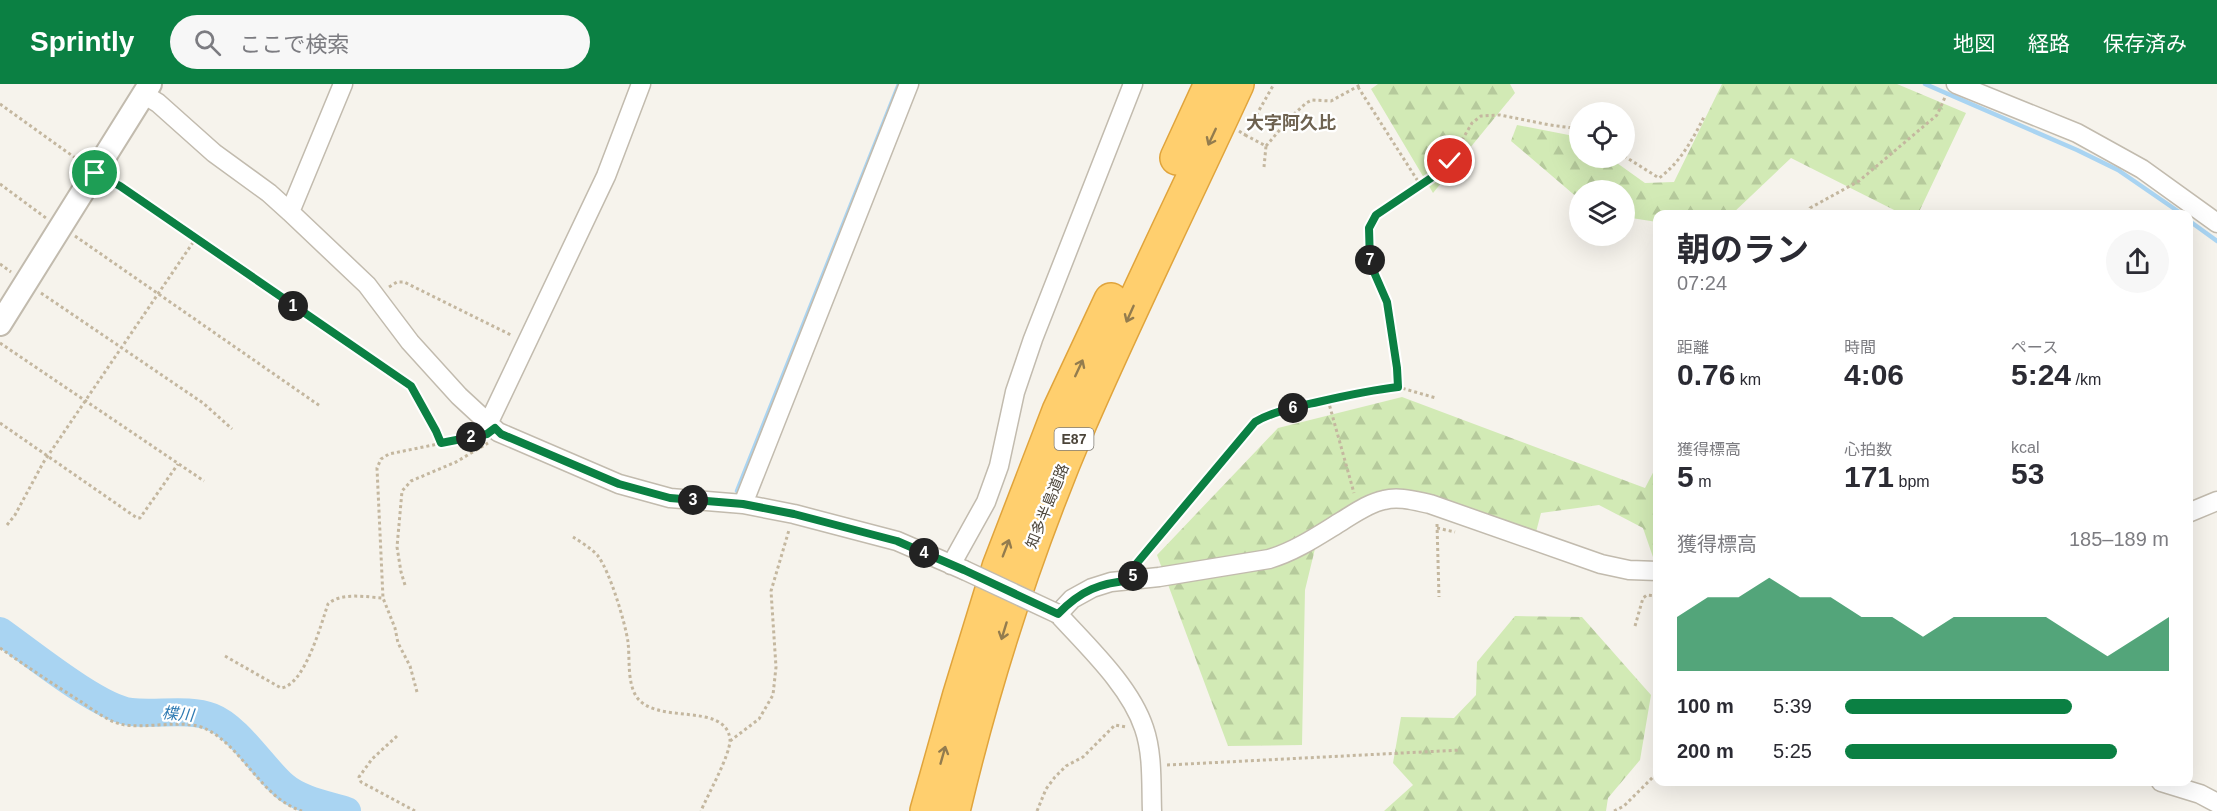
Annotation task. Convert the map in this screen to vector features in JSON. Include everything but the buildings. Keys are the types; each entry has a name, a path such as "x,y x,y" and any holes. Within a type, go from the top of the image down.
{"highway":[{"name":"知多半島道路","path":"927,811 999,567 1054,422 1211,84"},
{"name":"知多半島道路","path":"953,811 994,663 1032,543 1080,424 1156,255 1237,84"}],"street":[{"path":"290,212 343,84"},
{"path":"495,428 606,176 641,84"},
{"path":"743,504 909,84"},
{"path":"958,567 999,466 1016,392 1033,339 1133,84"},
{"path":"1951,88 2013,106 2087,138 2142,169 2217,223"},
{"path":"0,324 148,89 158,103 214,153 269,193 367,285 410,342 452,388 495,428 619,484 670,498 743,504 794,514 897,541 1058,614 1090,648 1134,706 1145,730 1152,811"},
{"path":"1058,614 1072,599 1092,588 1111,582 1269,559 1282,555 1359,511 1384,500 1404,499 1430,504 1460,524 1601,564 1629,570 1653,571"},
{"path":"2193,511 2217,501"},
{"path":"2174,786 2200,794 2217,803"}],"path":[{"path":"1245,135 1274,84"},
{"path":"1264,167 1266,146 1306,103 1312,100 1331,101 1360,86 1421,186"},
{"path":"1810,210 1859,181 1937,115 1951,88"},
{"path":"0,104 95,173 120,186 411,386 441,443"},
{"path":"1398,387 1387,302 1370,263 1369,228 1376,215 1440,172 1450,161 1472,123 1481,116 1500,115 1569,127"},
{"path":"1635,163 1659,178 1678,159 1695,136 1704,117"},
{"path":"1233,127 1266,146"},
{"path":"0,184 320,406"},
{"path":"7,525 84,401 196,238"},
{"path":"0,264 203,403 232,429"},
{"path":"375,296 397,282 404,282 511,335"},
{"path":"0,343 204,481"},
{"path":"1133,580 1134,570 1144,554 1255,422 1267,415 1378,389 1398,387 1436,398"},
{"path":"1328,400 1359,511"},
{"path":"0,423 137,518 140,518 178,464"},
{"path":"417,692 410,666 398,643 395,628 383,598 377,468 381,459 389,454 487,434 495,428"},
{"path":"405,585 397,547 402,491 411,481 456,462 496,440 495,428"},
{"path":"701,811 730,741 759,719 773,695 776,667 771,591 794,514"},
{"path":"1437,528 1460,524 1457,518 1437,521 1437,528 1438,597"},
{"path":"573,537 588,547 604,567 623,620 628,641 632,684 636,696 642,703 655,710 714,719 725,728 730,741"},
{"path":"1635,626 1643,598 1647,595 1653,596"},
{"path":"225,656 281,688 286,687 299,674 307,661 328,604 334,599 351,597 383,598"},
{"path":"0,648 115,722 135,725 193,725 205,728 225,743 283,802 302,811"},
{"path":"1037,811 1046,789 1062,770 1083,757 1115,725 1125,726 1129,731"},
{"path":"397,736 372,759 359,777 361,782 415,811"},
{"path":"1150,768 1158,765 1461,750"},
{"path":"1614,811 1624,806 1653,777"}],"green space":[{"path":"1378,84 1510,84 1515,93 1433,193 1371,89"},
{"path":"1722,84 1897,84 1966,113 1920,210 1894,210 1791,158 1736,210 1653,210 1653,221 1635,219 1635,180 1569,180 1569,190 1511,141 1517,125 1569,135 1569,168 1624,168 1645,183 1674,182"},
{"path":"1402,397 1645,488 1653,473 1653,557 1643,528 1599,505 1541,513 1536,532 1413,491 1371,495 1321,524 1305,590 1302,745 1228,746 1157,555 1278,428"},
{"path":"1515,616 1582,617 1651,695 1640,760 1608,798 1606,811 1384,811 1413,785 1393,763 1401,717 1454,718 1476,695 1477,662"}],"waterway":[{"path":"737,491 899,84"},
{"path":"1925,84 2118,170 2176,210"},
{"path":"2193,224 2217,241"},
{"name":"楪川","path":"0,631 83,690 117,708 141,713 203,714 222,722 291,791 314,802 347,811"}],"district":[{"name":"大字阿久比","path":"1291,123"}],"route":[{"path":"95,173 120,186 411,386 441,443 487,434 495,428 501,434 619,484 670,498 743,504 794,514 897,541 1058,614 1072,599 1092,588 1111,582 1133,580 1137,563 1151,544 1255,422 1267,415 1338,397 1398,387 1387,302 1370,263 1369,228 1376,215 1421,186 1440,172 1450,161"}]}
